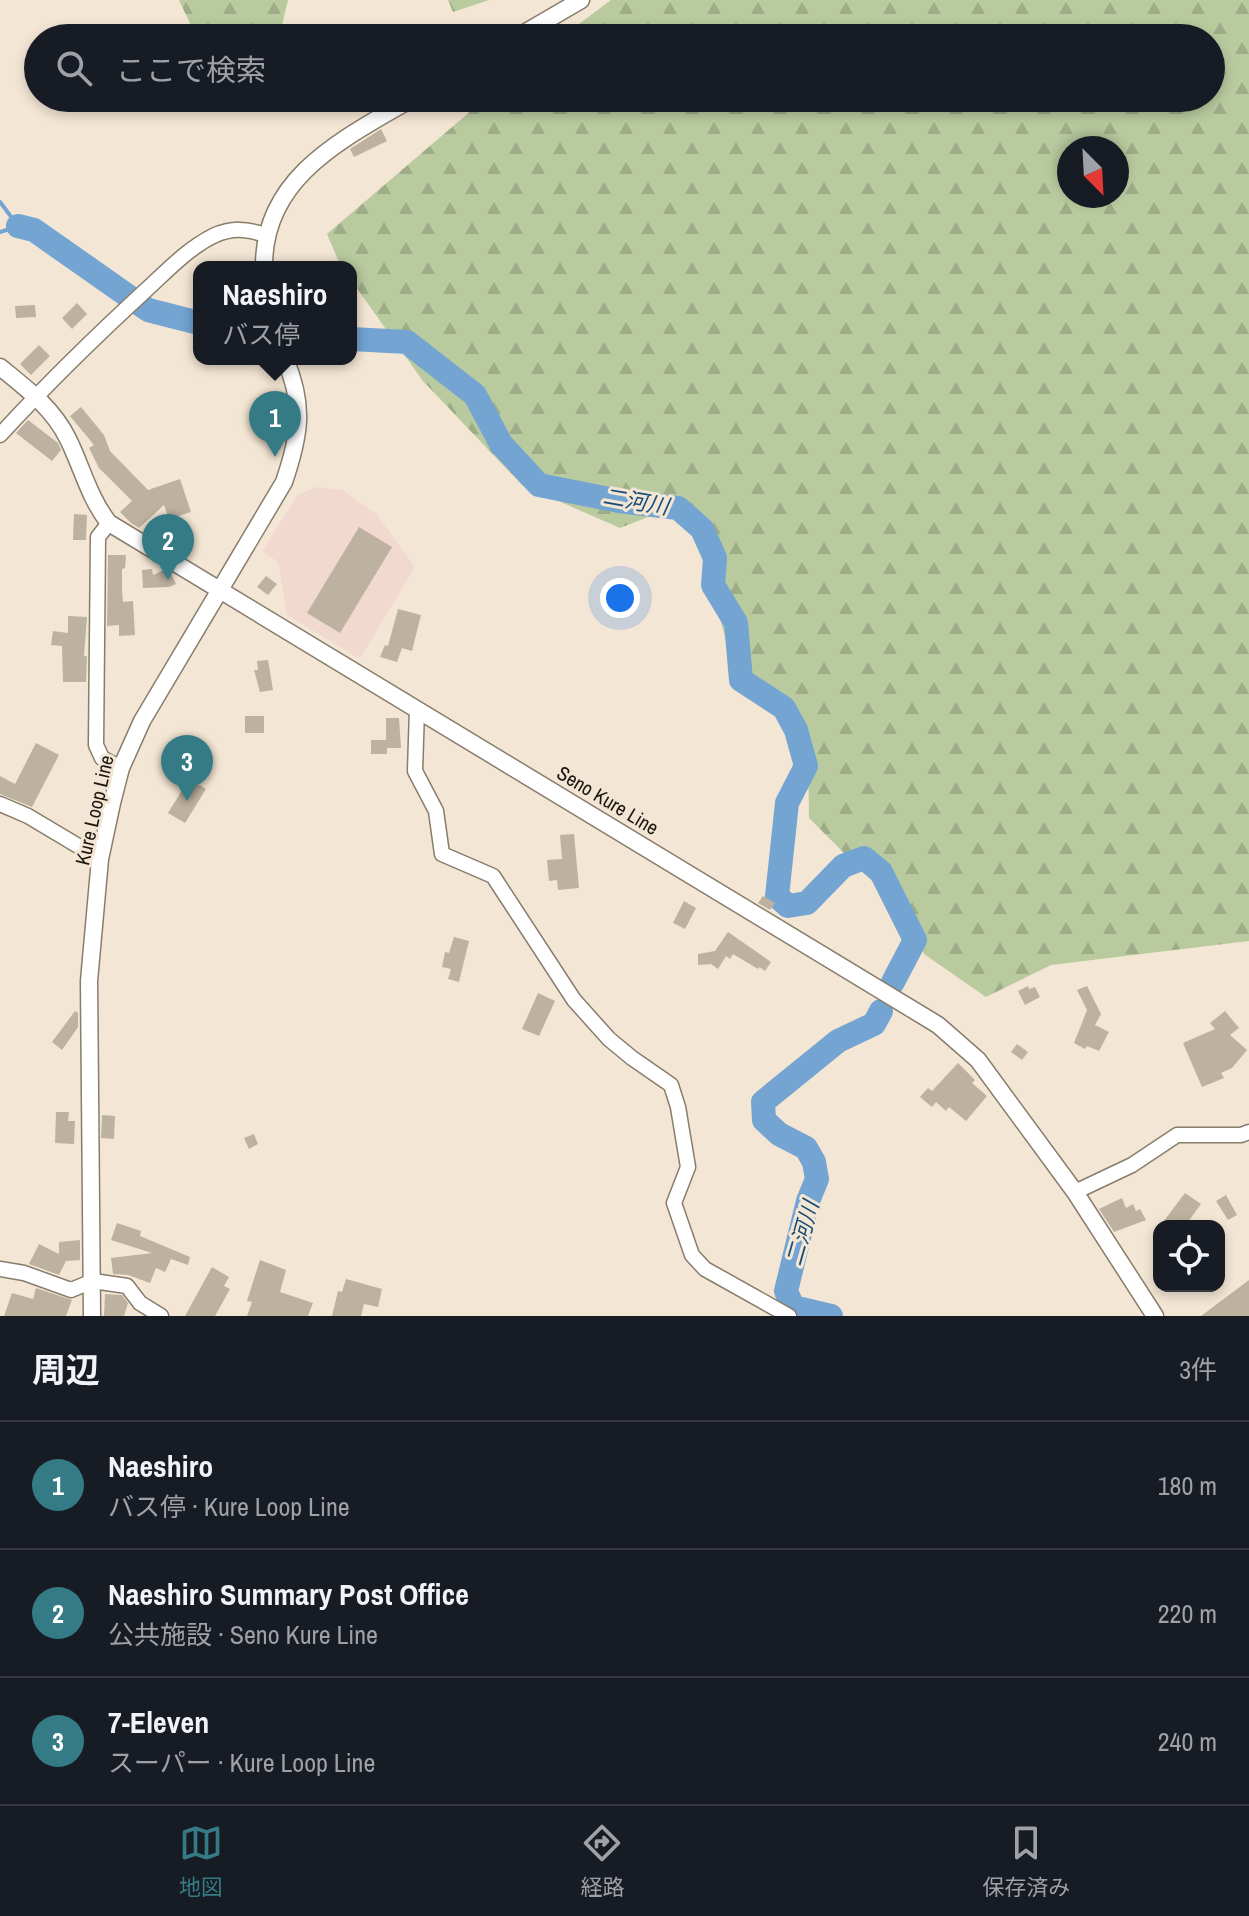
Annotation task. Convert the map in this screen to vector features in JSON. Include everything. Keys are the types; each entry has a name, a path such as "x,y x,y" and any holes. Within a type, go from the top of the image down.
{"main road":[{"path":"540,24 581,0"},
{"path":"264,261 266,235 274,208 311,163 389,112"},
{"name":"Kure Loop Line","path":"92,1316 89,981 100,859 121,768 142,721 284,482 296,446 300,414 296,383 288,365"},
{"name":"Seno Kure Line","path":"0,367 50,409 68,437 98,509 109,523 938,1025 978,1060 1075,1192 1155,1316"}],"street":[{"path":"0,435 112,321 190,250 214,235 243,228 266,235"},
{"path":"109,523 98,537 96,745 102,758 121,768"},
{"path":"417,709 415,771 436,811 442,854 493,876 574,1000 609,1039 671,1085 688,1167 674,1203 692,1255 705,1269 789,1316"},
{"path":"0,804 28,816 100,859"},
{"path":"1075,1192 1132,1165 1177,1135 1241,1135 1249,1132"},
{"path":"0,1269 24,1273 71,1290 93,1281 127,1286 140,1303 161,1316"}],"shaded area":[{"path":"317,487 343,490 376,514 415,567 360,659 287,615 278,562 262,551 298,495"}],"green space":[{"path":"179,0 288,0 282,24 190,24"},
{"path":"448,0 489,0 453,12"},
{"path":"611,0 1249,0 1249,941 1051,965 986,997 924,954 904,913 809,818 808,743 738,684 710,582 709,546 671,508 620,528 522,485 423,381 357,288 357,261 338,261 327,234 470,112 1225,112 1225,24 579,24"}],"building":[{"path":"381,129 387,141 354,157 350,149"},
{"path":"77,303 87,314 72,329 62,318"},
{"path":"35,305 36,317 16,318 15,306"},
{"path":"39,345 50,356 31,375 20,364"},
{"path":"81,407 104,435 110,451 148,490 180,479 191,512 169,519 164,505 139,528 131,523 120,512 132,501 99,468 89,448 94,445 70,416"},
{"path":"28,420 58,443 61,450 52,461 16,433"},
{"path":"74,514 87,515 86,540 73,540"},
{"path":"359,527 392,547 340,633 307,613"},
{"path":"108,555 126,555 125,568 122,569 123,602 133,601 135,635 119,636 119,625 107,626"},
{"path":"152,569 153,575 164,570 171,574 176,584 143,588 142,570"},
{"path":"266,576 277,584 268,595 257,587"},
{"path":"398,609 421,615 412,651 402,648 397,662 380,657 385,645 388,646"},
{"path":"68,616 87,617 86,682 63,682 62,646 51,645 53,631 68,633"},
{"path":"268,660 273,690 260,692 254,670 258,670 257,661"},
{"path":"245,716 264,716 264,733 245,733"},
{"path":"386,718 399,718 401,748 387,748 387,754 371,754 371,740 386,740"},
{"path":"36,743 59,755 32,807 0,794 0,776 15,784"},
{"path":"189,779 206,789 185,823 168,813"},
{"path":"574,834 579,888 558,890 557,880 549,881 547,860 562,859 560,835"},
{"path":"763,896 775,903 770,910 758,903"},
{"path":"684,901 696,908 685,929 673,923"},
{"path":"728,932 771,962 765,971 733,954 730,959 726,956 718,969 711,964 698,965 698,954 715,951"},
{"path":"454,937 469,941 459,982 448,979 451,969 442,967 445,952 449,953"},
{"path":"1028,986 1029,989 1035,987 1040,997 1025,1005 1018,991"},
{"path":"1087,986 1101,1014 1095,1025 1109,1032 1099,1051 1074,1043 1087,1010 1077,990"},
{"path":"538,993 555,1001 539,1036 522,1029"},
{"path":"75,1011 78,1013 78,1027 62,1050 52,1042"},
{"path":"1225,1011 1239,1028 1230,1035 1247,1050 1232,1068 1221,1073 1224,1078 1202,1087 1183,1043 1215,1029 1210,1023"},
{"path":"1017,1044 1028,1052 1022,1060 1011,1052"},
{"path":"958,1063 975,1080 972,1083 987,1096 966,1121 949,1107 946,1111 936,1102 932,1107 920,1097 928,1088 932,1091"},
{"path":"56,1112 69,1112 68,1121 75,1121 74,1144 55,1143"},
{"path":"102,1115 115,1116 114,1139 101,1138"},
{"path":"254,1134 258,1144 249,1149 244,1138"},
{"path":"1185,1193 1201,1204 1189,1220 1165,1220"},
{"path":"1226,1195 1237,1215 1228,1220 1216,1201"},
{"path":"1122,1198 1126,1208 1133,1204 1146,1220 1114,1232 1099,1209"},
{"path":"117,1223 141,1231 140,1236 190,1257 188,1265 171,1259 165,1272 156,1268 150,1283 128,1275 113,1274 111,1258 152,1253 111,1240"},
{"path":"80,1240 80,1260 66,1261 59,1275 29,1264 39,1244 59,1254 59,1242"},
{"path":"260,1260 286,1270 280,1292 313,1303 308,1316 247,1316 252,1302 247,1301"},
{"path":"212,1267 229,1277 224,1286 230,1289 215,1316 185,1316"},
{"path":"346,1279 382,1289 378,1307 364,1304 361,1316 332,1316 338,1291 342,1292"},
{"path":"1249,1280 1249,1316 1201,1316"},
{"path":"36,1288 72,1300 66,1316 4,1316 12,1293 33,1299"},
{"path":"105,1294 122,1295 128,1303 124,1316 104,1316"}],"waterway":[{"path":"0,202 18,226 0,232"},
{"name":"二河川","path":"18,226 34,230 148,310 193,321"},
{"name":"二河川","path":"357,339 407,342 475,395 501,444 539,485 619,501 678,508 702,529 715,558 713,585 736,623 741,680 784,708 796,730 806,766 787,803 777,896 788,906 807,903 843,866 864,858 881,872 915,940 893,982"},
{"name":"二河川","path":"831,1316 793,1307 786,1291 808,1201 817,1179 814,1162 806,1148 779,1134 764,1120 763,1102 838,1041 874,1024 881,1011"}],"place":[{"name":"Naeshiro","path":"275,457"},
{"name":"Naeshiro Summary Post Office","path":"168,580"},
{"name":"7-Eleven","path":"187,801"}]}
